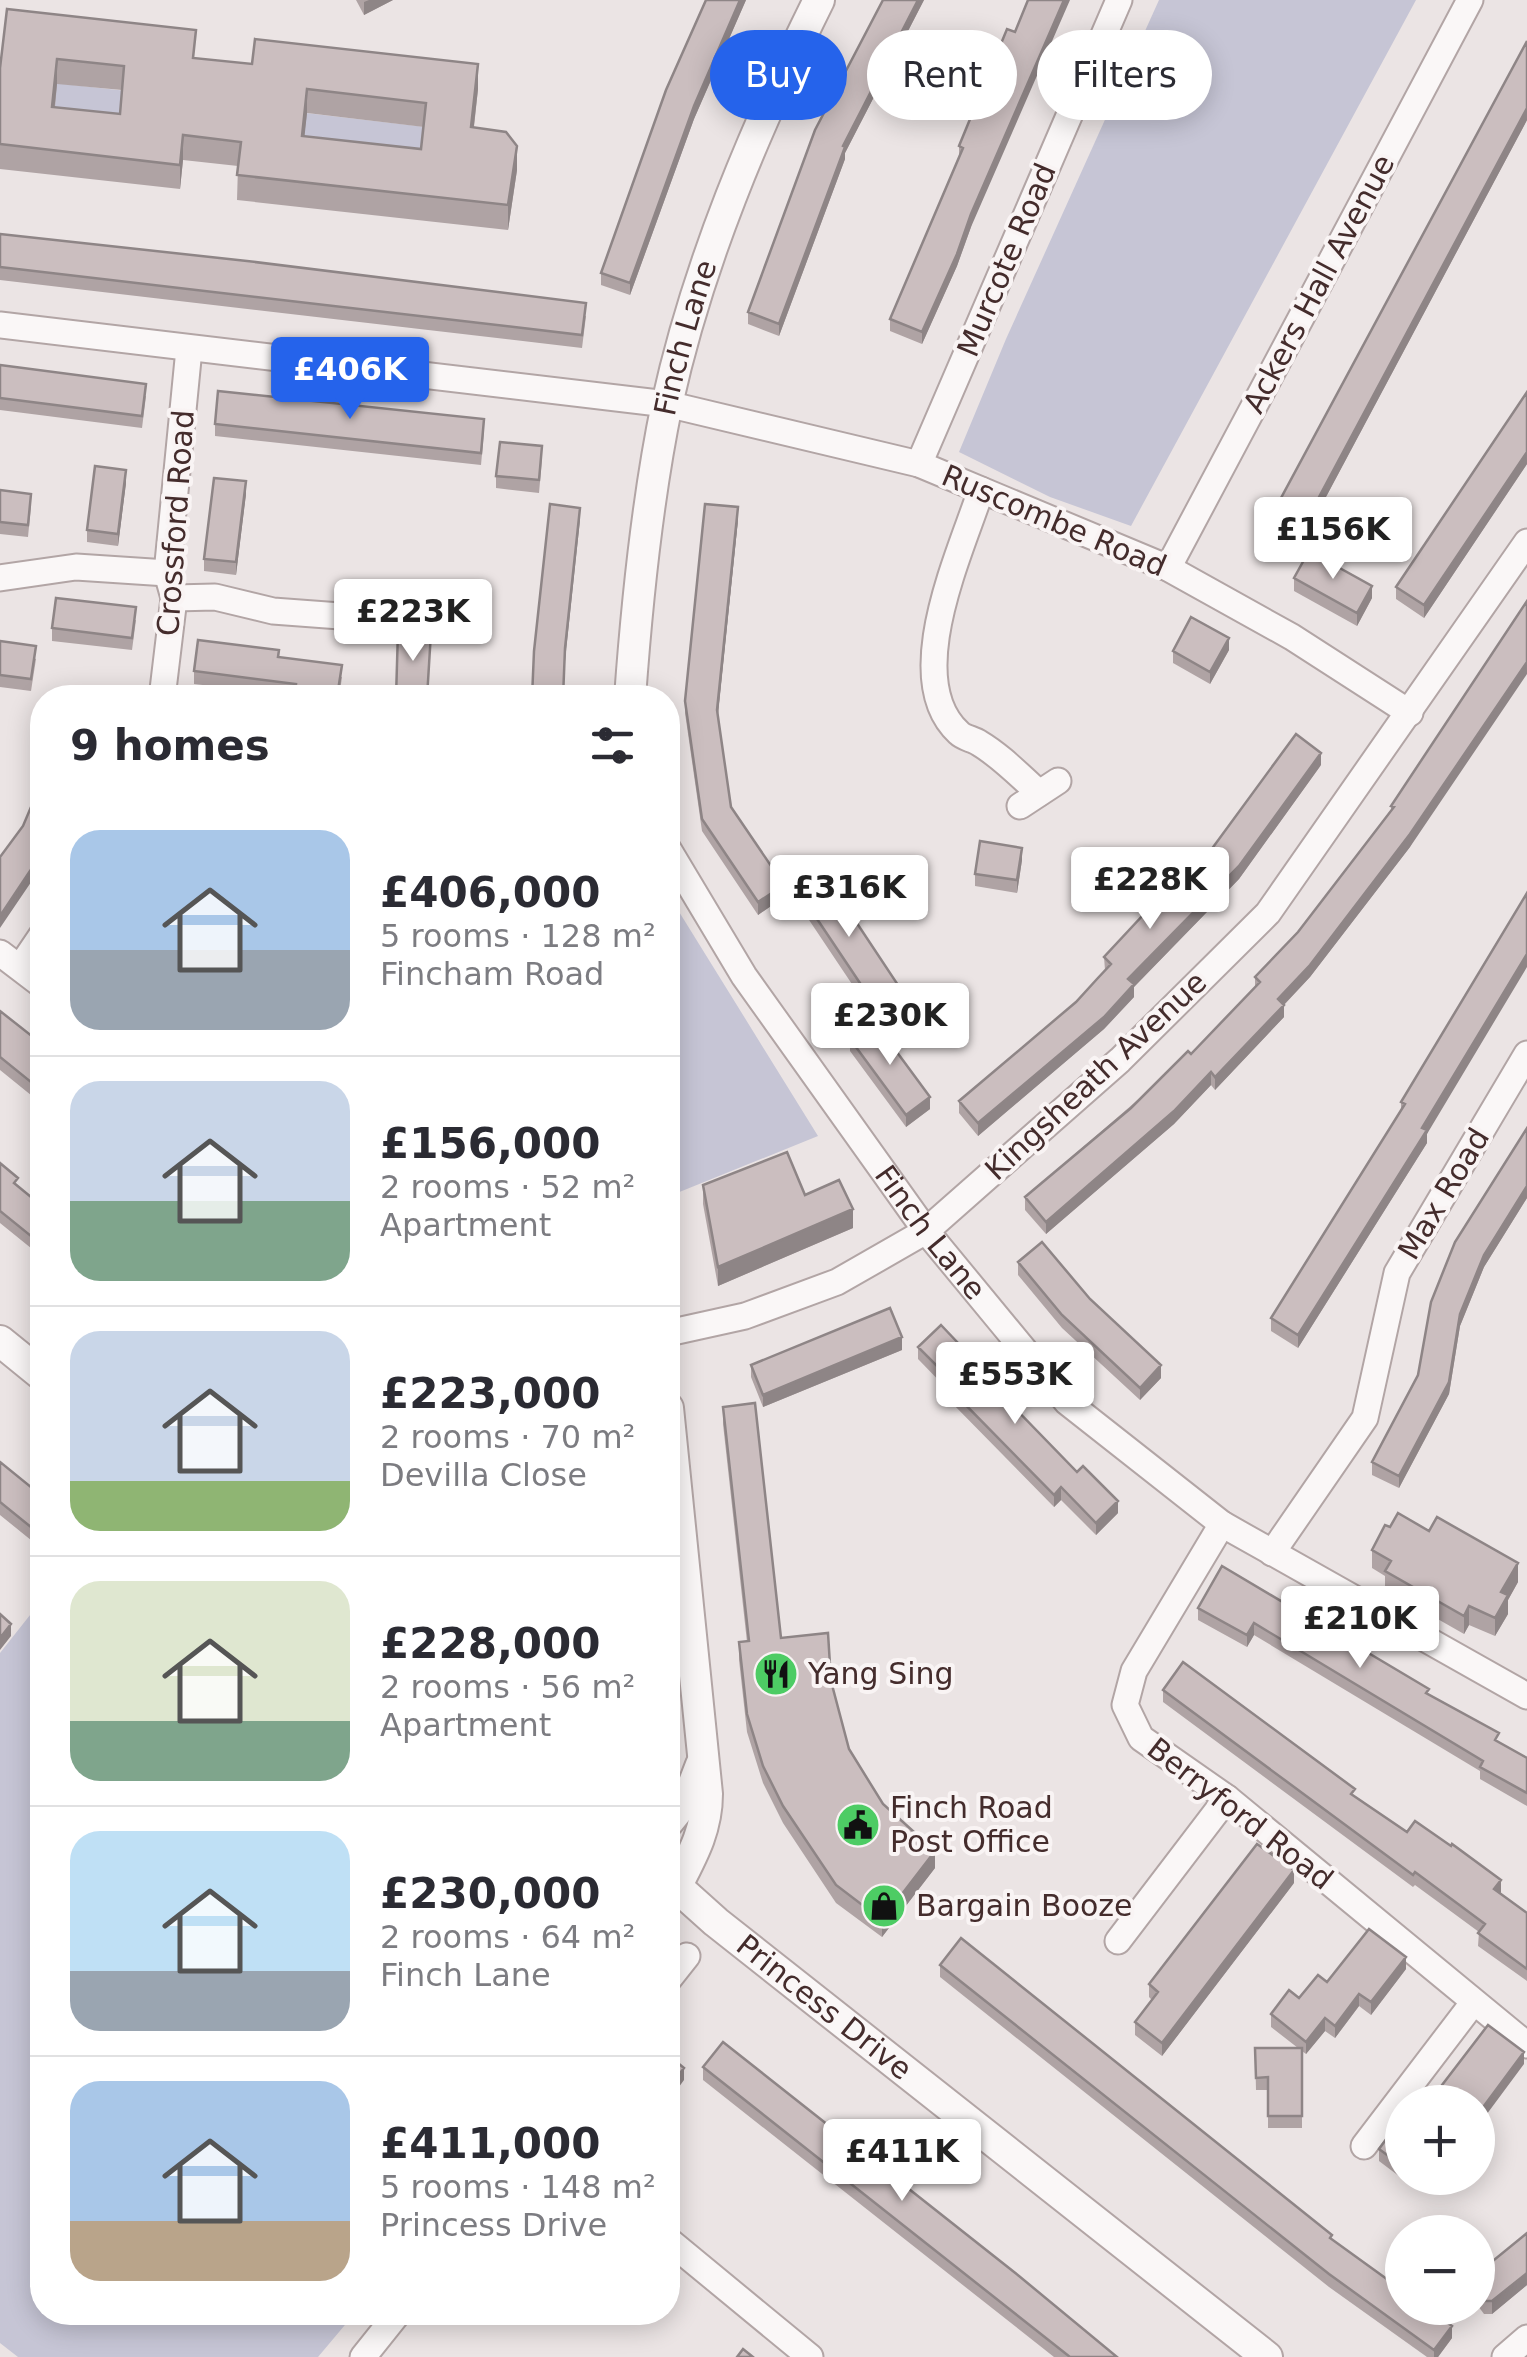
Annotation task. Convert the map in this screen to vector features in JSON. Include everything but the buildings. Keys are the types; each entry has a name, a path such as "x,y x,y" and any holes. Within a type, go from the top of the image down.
{"street":[{"name":"Finch Lane","path":"631,685 646,531 668,404 694,305 725,212 776,85 818,0"},
{"name":"Murcote Road","path":"919,464 1120,0"},
{"name":"Ackers Hall Avenue","path":"1168,568 1470,0"},
{"name":"Ruscombe Road","path":"0,325 668,404 919,464 1168,568 1292,637 1410,713"},
{"name":"Crossford Road","path":"163,685 189,349"},
{"path":"981,490 938,621 932,676 942,710 960,735 979,743 1039,793"},
{"name":"Kingsheath Avenue","path":"680,1330 745,1316 837,1282 926,1231 1120,1060 1268,913 1527,542"},
{"path":"0,578 76,567 273,611 367,618"},
{"name":"Finch Lane","path":"680,869 744,976 926,1231 1067,1402 1222,1524 1527,1696"},
{"path":"10,959 30,975"},
{"name":"Max Road","path":"1272,1553 1365,1418 1397,1273 1527,1054"},
{"path":"0,1341 30,1365"},
{"name":"Berryford Road","path":"1222,1524 1134,1671 1125,1706 1141,1738 1226,1798 1527,2045"},
{"path":"680,1533 707,1816 702,1837 680,1871"},
{"path":"680,1806 702,1762"},
{"path":"1118,1941 1226,1798"},
{"name":"Princess Drive","path":"680,1890 1267,2357"},
{"path":"680,1965 687,1956"},
{"path":"1364,2146 1474,2003"},
{"path":"680,2250 810,2357"},
{"path":"363,2357 389,2325"},
{"path":"1505,2357 1527,2338"}],"shaded area":[{"path":"1159,0 1416,0 1131,526 1050,497 959,452 1105,120 1212,120 1212,30 1145,30"},
{"path":"46,82 136,92 120,132 41,127"},
{"path":"297,112 426,127 421,173 292,156"},
{"path":"680,913 818,1136 680,1192"},
{"path":"30,1615 30,2325 345,2325 318,2357 18,2357 0,2343 0,1653"}],"place":[{"name":"Yang Sing","path":"776,1674"},
{"name":"Finch Road Post Office","path":"858,1825"},
{"name":"Bargain Booze","path":"884,1906"}]}
